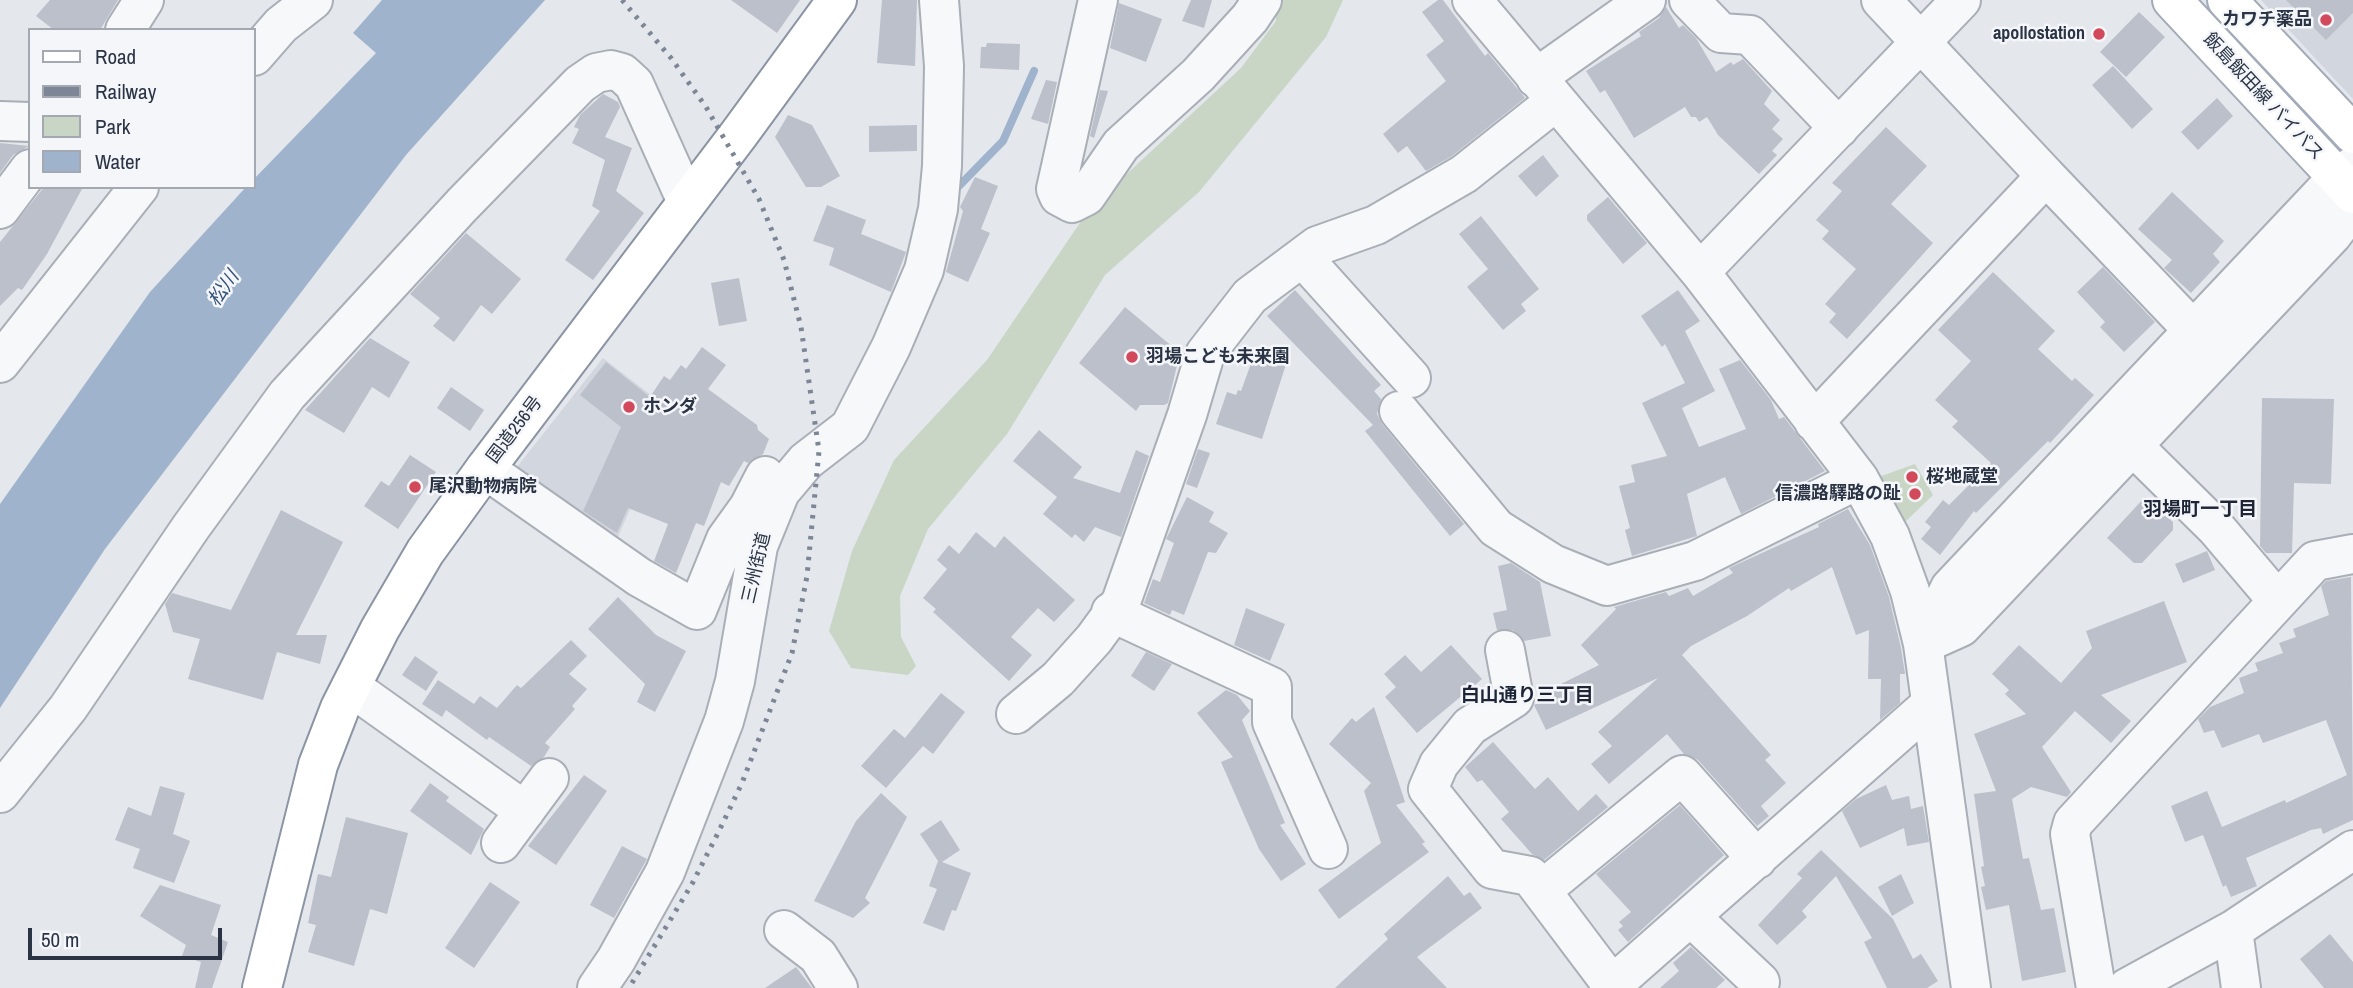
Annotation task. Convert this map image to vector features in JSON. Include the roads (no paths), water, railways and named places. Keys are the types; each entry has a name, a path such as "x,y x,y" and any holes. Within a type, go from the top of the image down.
{"main road":[{"name":"国道256号","path":"262,988 317,765 380,629 425,552 485,469 837,0"},
{"name":"飯島飯田線 バイパス","path":"2172,0 2349,186"},
{"path":"2227,0 2353,134"}],"street":[{"path":"126,28 144,0"},
{"path":"256,54 281,25 313,0"},
{"name":"三州街道","path":"597,988 645,909 689,815 724,721 735,681 758,546 780,492 806,461 850,427 862,408 923,270 939,209 943,166 944,66 939,0"},
{"path":"1098,0 1056,189 1059,196 1072,203 1086,196 1121,145 1198,75 1250,18 1262,0"},
{"path":"1472,0 1700,272 1859,479 1890,536 1910,591 1923,644 1970,988"},
{"path":"1016,715 1058,679 1094,639 1111,612 1121,602 1188,415 1205,354 1250,296 1317,246 1376,225 1464,174 1546,89 1646,0"},
{"path":"1689,0 1721,33 1750,35 1839,128"},
{"path":"1881,0 2194,331"},
{"path":"1700,272 1961,0"},
{"path":"0,793 68,708 191,527 286,395 462,205 580,84 596,73 611,70 622,73 634,84 687,202"},
{"path":"0,121 28,122"},
{"path":"0,209 28,172"},
{"path":"1814,422 2046,176"},
{"path":"1923,644 1951,588 2194,331 2349,186"},
{"path":"1923,644 1961,627 2332,235 2349,186"},
{"path":"0,363 137,189"},
{"path":"1303,258 1405,394 1496,528 1553,564 1607,586 1695,561 1859,479"},
{"path":"2133,446 2216,528 2277,600"},
{"path":"485,469 639,577 697,610 726,539 783,449 806,461"},
{"path":"2096,988 2070,834 2073,823 2315,561 2353,554"},
{"path":"1111,612 1272,687 1272,722 1328,849"},
{"path":"1505,650 1514,698 1470,726 1439,764 1428,789 1492,869 1530,876 1611,986 1692,918 1930,705"},
{"path":"351,687 525,810"},
{"path":"1542,890 1682,775 1758,859"},
{"path":"501,843 550,778"},
{"path":"2126,988 2233,930 2353,850"},
{"path":"1692,918 1760,982"},
{"path":"785,930 818,956 838,988"},
{"path":"2233,930 2242,988"}],"water":[{"name":"松川","path":"382,0 545,0 406,155 105,549 0,708 0,504 150,292 244,189 256,189 256,177 376,53 353,33"}],"waterway":[{"path":"957,188 1003,141 1034,71"}],"railway":[{"path":"622,0 671,58 706,107 759,199 784,260 801,327 819,451 807,576 792,653 742,783 718,833 692,884 629,988"}],"place":[{"name":"カワチ薬品","path":"2326,20"},
{"name":"apollostation","path":"2099,34"},
{"name":"羽場こども未来園","path":"1132,357"},
{"name":"ホンダ","path":"629,407"},
{"name":"桜地蔵堂","path":"1912,477"},
{"name":"尾沢動物病院","path":"415,487"},
{"name":"信濃路驛路の趾","path":"1915,494"}],"district":[{"name":"羽場町一丁目","path":"2200,510"},
{"name":"白山通り三丁目","path":"1527,696"}]}
